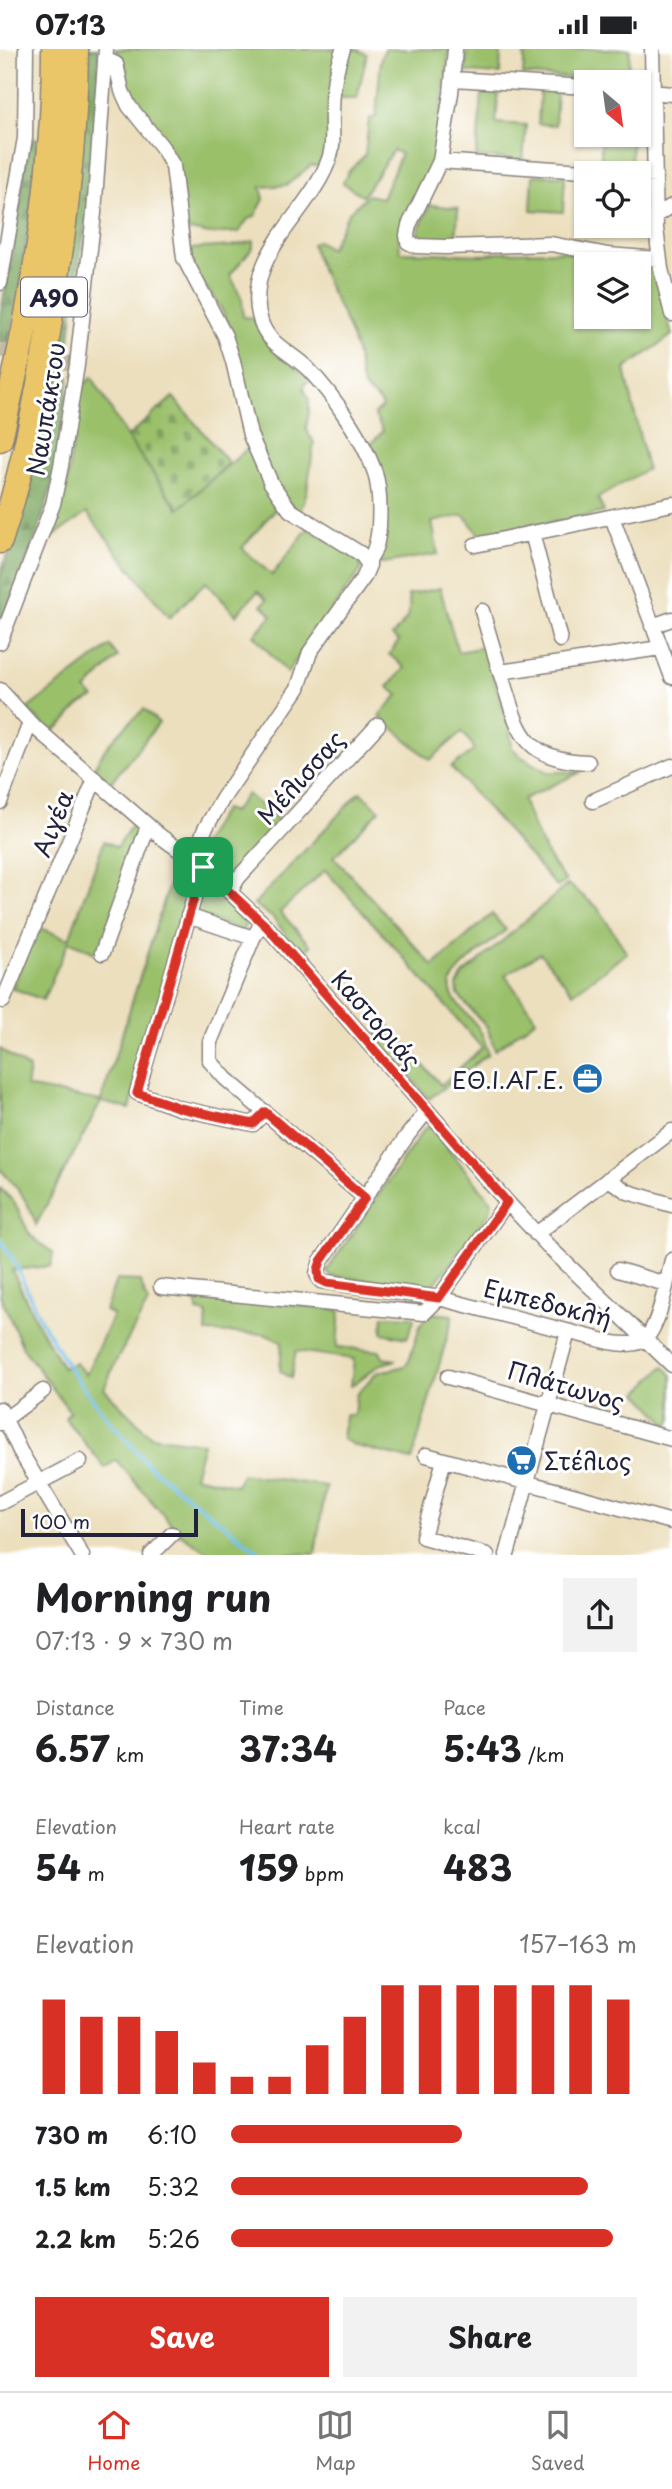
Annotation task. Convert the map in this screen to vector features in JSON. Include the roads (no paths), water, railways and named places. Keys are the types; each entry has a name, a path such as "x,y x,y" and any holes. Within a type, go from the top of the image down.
{"highway":[{"name":"Α90","path":"0,439 18,366 35,276 46,183 54,49"},
{"name":"Α90","path":"0,541 35,404 60,259 71,169 76,49"}],"street":[{"path":"0,283 24,148 26,49"},
{"path":"265,1112 253,1124 180,1108 137,1093 188,916 208,823 299,688 310,652 364,577 377,546 380,510 378,485 370,461 346,420 311,372 270,338 261,322 259,311 265,262 324,172 330,157 333,141 332,90 337,63 343,49"},
{"path":"455,49 440,161 408,229 407,239 411,244 472,247 551,244 608,255 659,259"},
{"path":"649,70 652,49"},
{"path":"106,54 116,64 122,91 129,106 162,147 173,166 184,258 225,336 250,435 271,483 290,510 342,541 369,561"},
{"name":"Ναυπάκτου","path":"0,642 53,504 61,466 77,365 94,213 106,54"},
{"path":"453,79 574,86"},
{"path":"651,92 672,94"},
{"path":"651,138 659,259 671,305"},
{"path":"440,161 574,170"},
{"path":"651,176 655,176"},
{"path":"656,215 672,206"},
{"path":"475,545 672,504"},
{"path":"612,517 672,677"},
{"path":"533,533 560,640"},
{"path":"482,611 518,729 527,741 556,758 588,762"},
{"path":"652,626 672,619"},
{"path":"500,672 660,648"},
{"name":"Καστοριάς","path":"0,690 30,723 148,826 198,862 262,923 507,1202 672,1365"},
{"path":"0,802 30,723"},
{"name":"Μέλισσας","path":"230,892 238,878 378,725"},
{"path":"593,801 672,766"},
{"name":"Αιγέα","path":"3,1002 95,779"},
{"path":"102,953 148,826"},
{"path":"188,916 253,938"},
{"path":"262,923 253,938 210,1042 209,1056 218,1072 365,1198 427,1111"},
{"path":"537,1234 672,1131"},
{"path":"608,1179 628,1192 672,1205"},
{"name":"Εμπεδοκλή","path":"365,1198 321,1261 318,1277 327,1283 439,1298 615,1343 636,1343 645,1338"},
{"path":"161,1287 424,1313 439,1298 507,1202"},
{"path":"645,1338 654,1325 672,1260"},
{"path":"618,1270 666,1284"},
{"path":"508,1555 568,1332"},
{"name":"Πλάτωνος","path":"448,1377 672,1439"},
{"path":"43,1391 2,1418 82,1555"},
{"path":"426,1455 672,1522"},
{"path":"444,1460 423,1537 487,1555"},
{"path":"0,1503 80,1461"},
{"path":"151,1555 172,1534"}],"waterway":[{"path":"0,1239 16,1265 41,1321 69,1368 107,1418 150,1467 263,1555"}],"tunnel":[{"path":"0,350 77,365"}],"place":[{"name":"ΕΘ.Ι.ΑΓ.Ε.","path":"587,1079"},
{"name":"Στέλιος","path":"521,1460"}]}
